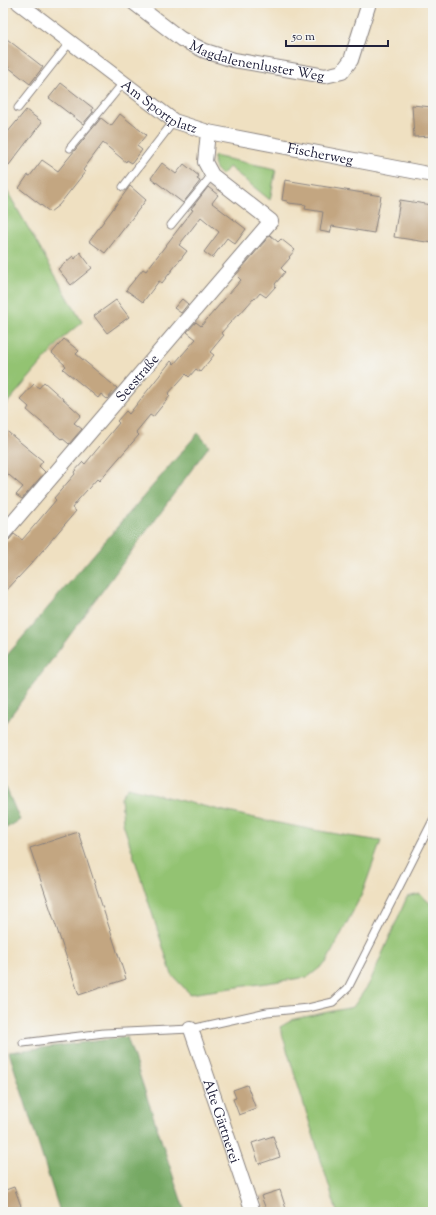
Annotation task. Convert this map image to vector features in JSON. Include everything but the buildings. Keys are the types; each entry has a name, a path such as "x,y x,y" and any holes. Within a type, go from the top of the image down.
{"street":[{"name":"Am Sportplatz","path":"19,3 174,121 208,132 206,162 212,175"},
{"name":"Magdalenenluster Weg","path":"134,3 181,39 205,51 234,60 325,76 342,72 351,60 369,3"},
{"name":"Fischerweg","path":"208,132 433,175"},
{"name":"Seestraße","path":"3,534 270,221 212,175"},
{"name":"Alte Gärtnerei","path":"191,1029 253,1212"}],"lane":[{"path":"18,108 70,42"},
{"path":"70,148 123,83"},
{"path":"123,187 174,121"},
{"path":"171,225 212,175"},
{"path":"23,1042 104,1033 191,1029 267,1012 308,1008 333,1002 348,988 433,820"}],"green space":[{"path":"214,156 276,169 270,200 229,167 222,175 215,167"},
{"path":"3,184 82,322 64,337 3,408"},
{"path":"198,433 209,446 3,726 3,660"},
{"path":"3,781 20,820 3,830"},
{"path":"128,787 254,818 317,831 381,841 362,894 326,963 308,977 190,994 172,975 123,823 121,797"},
{"path":"420,894 433,906 433,1212 337,1212 280,1027 294,1019 353,1007 369,984 407,897"},
{"path":"127,1037 185,1212 60,1212 9,1052"}]}
